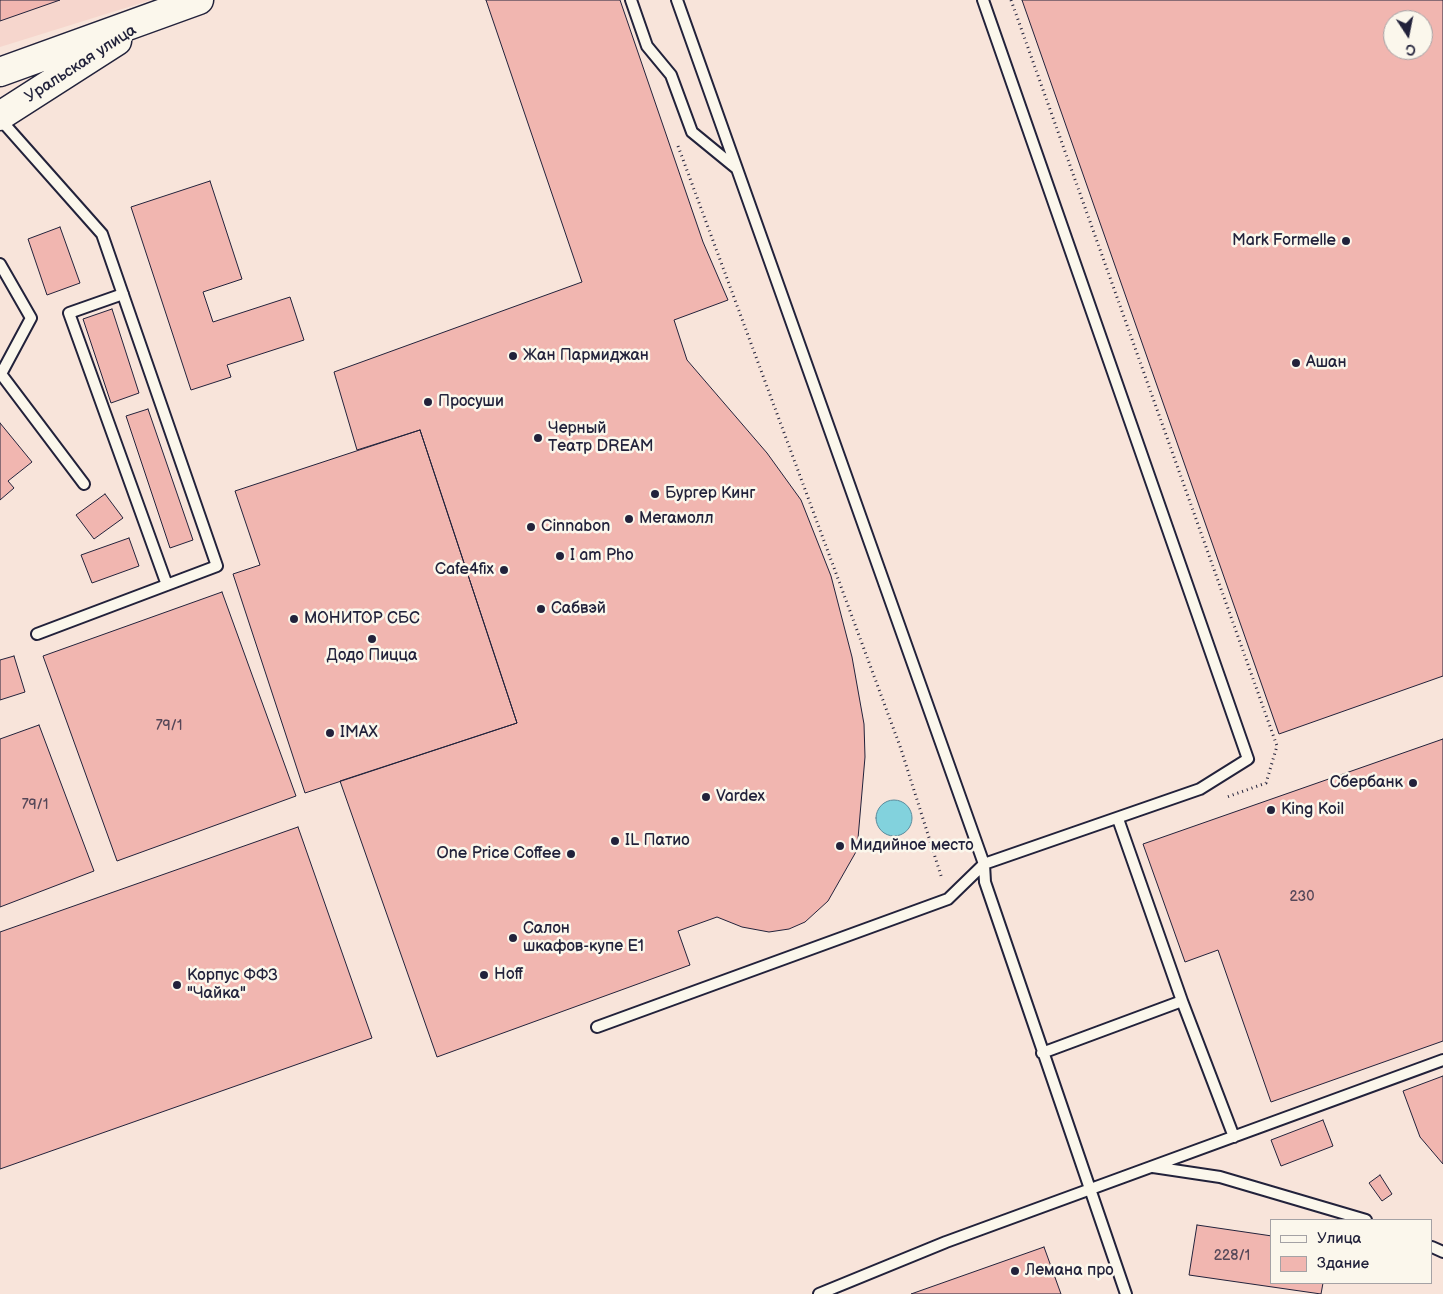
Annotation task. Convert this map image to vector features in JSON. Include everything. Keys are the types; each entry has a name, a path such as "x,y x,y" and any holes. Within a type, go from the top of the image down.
{"main road":[{"name":"Уральская улица","path":"0,72 199,0"},
{"name":"Уральская улица","path":"0,118 162,12"}],"lane":[{"path":"631,0 647,46 671,75 692,132 737,168"},
{"path":"677,0 984,864 985,882 1126,1294"},
{"path":"597,1027 948,899 984,864 1200,790 1248,759 983,0"},
{"path":"0,118 102,234 217,566 37,634"},
{"path":"0,264 30,318 1,374 84,484"},
{"path":"123,294 69,313 167,585"},
{"path":"1118,819 1182,1001 1234,1137"},
{"path":"1042,1053 1182,1001"},
{"path":"819,1294 946,1242 1443,1060"},
{"path":"1152,1167 1220,1177 1363,1219"}],"path":[{"path":"1011,0 1277,746 1266,783 1223,798"},
{"path":"676,140 901,749 948,899"}],"shaded area":[{"path":"0,0 151,0 0,47"}],"water":[{"path":"894,800 906,806 912,818 906,830 894,836 882,830 876,818 882,806"}],"building":[{"path":"0,0 60,0 0,21"},
{"name":"Мегамолл","path":"486,0 620,0 703,242 728,300 674,320 687,360 767,453 801,500 831,576 852,657 864,724 865,757 857,850 828,901 805,922 789,929 769,932 742,927 717,917 678,931 690,965 437,1057 340,781 517,723 420,430 357,450 334,372 582,282"},
{"name":"Ашан","path":"1022,0 1443,0 1443,676 1279,734"},
{"path":"210,181 242,279 203,292 213,322 290,297 304,340 227,365 231,377 191,390 131,207"},
{"path":"60,227 80,283 47,295 28,239"},
{"path":"112,309 139,393 111,403 83,319"},
{"path":"148,409 193,540 170,548 126,416"},
{"path":"0,423 32,462 8,481 14,488 0,500"},
{"path":"420,430 517,723 305,793 233,574 260,565 235,491"},
{"path":"105,494 123,518 94,539 76,515"},
{"path":"129,538 139,566 92,583 81,555"},
{"path":"222,592 296,796 117,861 43,656"},
{"path":"14,656 25,692 0,700 0,660"},
{"path":"39,725 94,871 0,907 0,739"},
{"path":"1443,739 1443,1041 1271,1102 1218,950 1185,962 1143,844"},
{"name":"Корпус ФФЗ \"Чайка\"","path":"298,827 372,1038 0,1169 0,932"},
{"path":"1443,1076 1443,1164 1420,1137 1403,1091"},
{"path":"1323,1120 1333,1146 1281,1166 1271,1140"},
{"path":"1380,1175 1392,1194 1382,1201 1369,1183"},
{"path":"1197,1225 1270,1236 1270,1284 1323,1284 1321,1294 1189,1275"},
{"name":"Лемана про","path":"1044,1247 1061,1294 911,1294"}],"place":[{"name":"Mark Formelle","path":"1346,241"},
{"name":"Жан Пармиджан","path":"513,356"},
{"name":"Ашан","path":"1296,363"},
{"name":"Просуши","path":"428,402"},
{"name":"Черный Театр DREAM","path":"538,438"},
{"name":"Бургер Кинг","path":"655,494"},
{"name":"Мегамолл","path":"629,519"},
{"name":"Cinnabon","path":"531,527"},
{"name":"I am Pho","path":"560,556"},
{"name":"Cafe4fix","path":"504,570"},
{"name":"Сабвэй","path":"541,609"},
{"name":"МОНИТОР СБС","path":"294,619"},
{"name":"Додо Пицца","path":"372,639"},
{"name":"IMAX","path":"330,733"},
{"name":"Сбербанк","path":"1413,783"},
{"name":"Vardex","path":"706,797"},
{"name":"King Koil","path":"1271,810"},
{"name":"IL Патио","path":"615,841"},
{"name":"Мидийное место","path":"840,846"},
{"name":"One Price Coffee","path":"571,854"},
{"name":"Салон шкафов-купе Е1","path":"513,938"},
{"name":"Hoff","path":"484,975"},
{"name":"Корпус ФФЗ \"Чайка\"","path":"177,985"},
{"name":"Лемана про","path":"1015,1271"}]}
